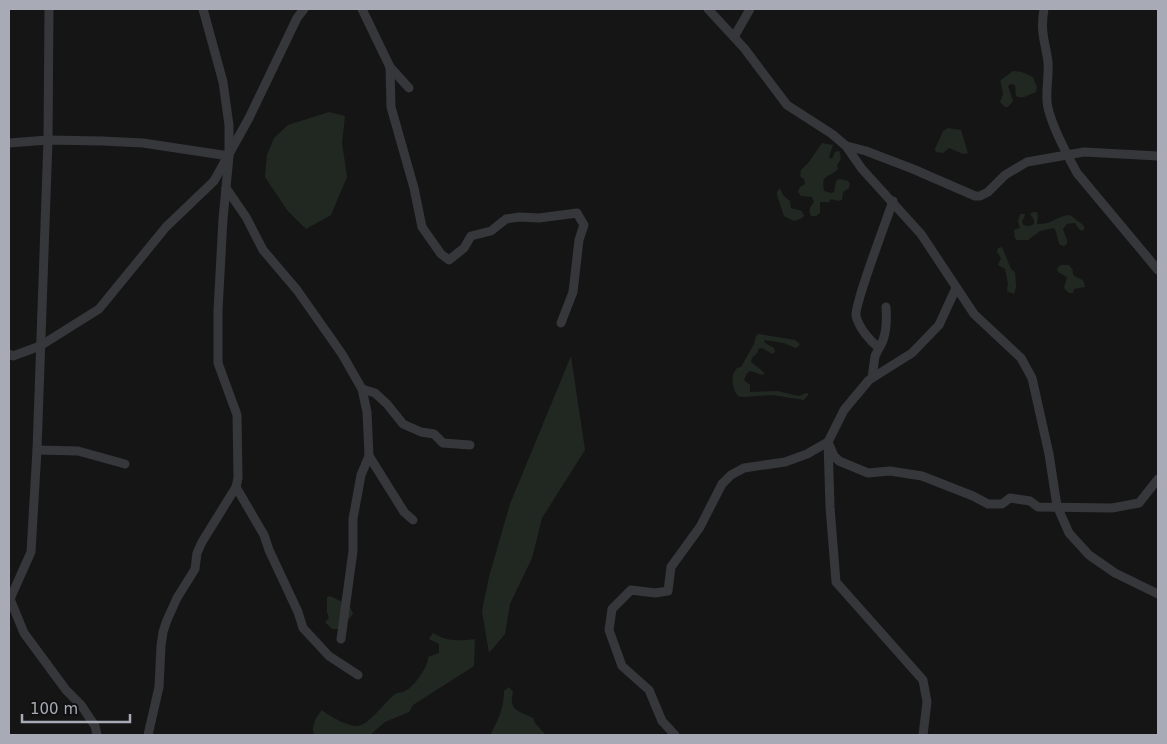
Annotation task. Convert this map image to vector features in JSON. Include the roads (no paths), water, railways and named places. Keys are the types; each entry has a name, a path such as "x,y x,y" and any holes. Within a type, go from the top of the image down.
{"street":[{"path":"49,9 48,140 32,552 10,599 24,633 66,690 81,705 95,726 97,735"},
{"path":"148,735 159,687 161,646 167,620 177,598 195,569 197,553 202,542 236,486 239,468 237,415 218,364 218,310 230,125 223,82 203,9"},
{"path":"10,356 40,346 99,309 166,227 214,181 229,156 276,64 297,18 304,9"},
{"path":"362,9 390,67 409,88"},
{"path":"708,9 746,50 787,105 832,134 846,146 862,169 921,234 974,314 1020,358 1032,378 1049,454 1057,506 1069,533 1089,555 1116,573 1158,594"},
{"path":"734,37 750,9"},
{"path":"1044,9 1042,37 1048,62 1048,108 1067,155 1077,172 1158,270"},
{"path":"390,67 391,107 414,188 422,227 441,254 449,260 464,248 471,236 491,231 506,219 519,217 539,218 577,213 584,225 580,240 573,292 561,323"},
{"path":"9,143 48,140 143,143 229,156"},
{"path":"846,146 866,151 913,169 975,196 988,192 1004,175 1027,162 1077,153 1097,152 1158,156"},
{"path":"226,188 246,217 263,250 297,290 342,354 362,389 367,412 369,456 362,475 353,519 353,551 341,639"},
{"path":"879,348 860,326 856,315 860,297 893,201"},
{"path":"923,735 927,702 923,680 836,582 830,506 828,442 844,410 872,378 912,353 939,325 956,288"},
{"path":"872,378 875,356 882,342 887,320 886,307"},
{"path":"362,389 375,393 387,404 403,424 421,432 434,434 443,443 470,445"},
{"path":"828,442 834,456 839,461 868,473 890,471 922,476 973,496 988,504 1002,504 1010,498 1030,502 1038,507 1112,508 1139,503 1158,479"},
{"path":"675,735 662,721 649,690 622,666 609,630 612,609 632,590 655,593 668,591 671,567 700,527 722,484 730,475 744,468 785,462 807,454 828,442"},
{"path":"37,450 78,451 125,464"},
{"path":"369,456 404,512 413,520"},
{"path":"236,486 264,535 298,612 303,628 329,656 358,675"}]}
